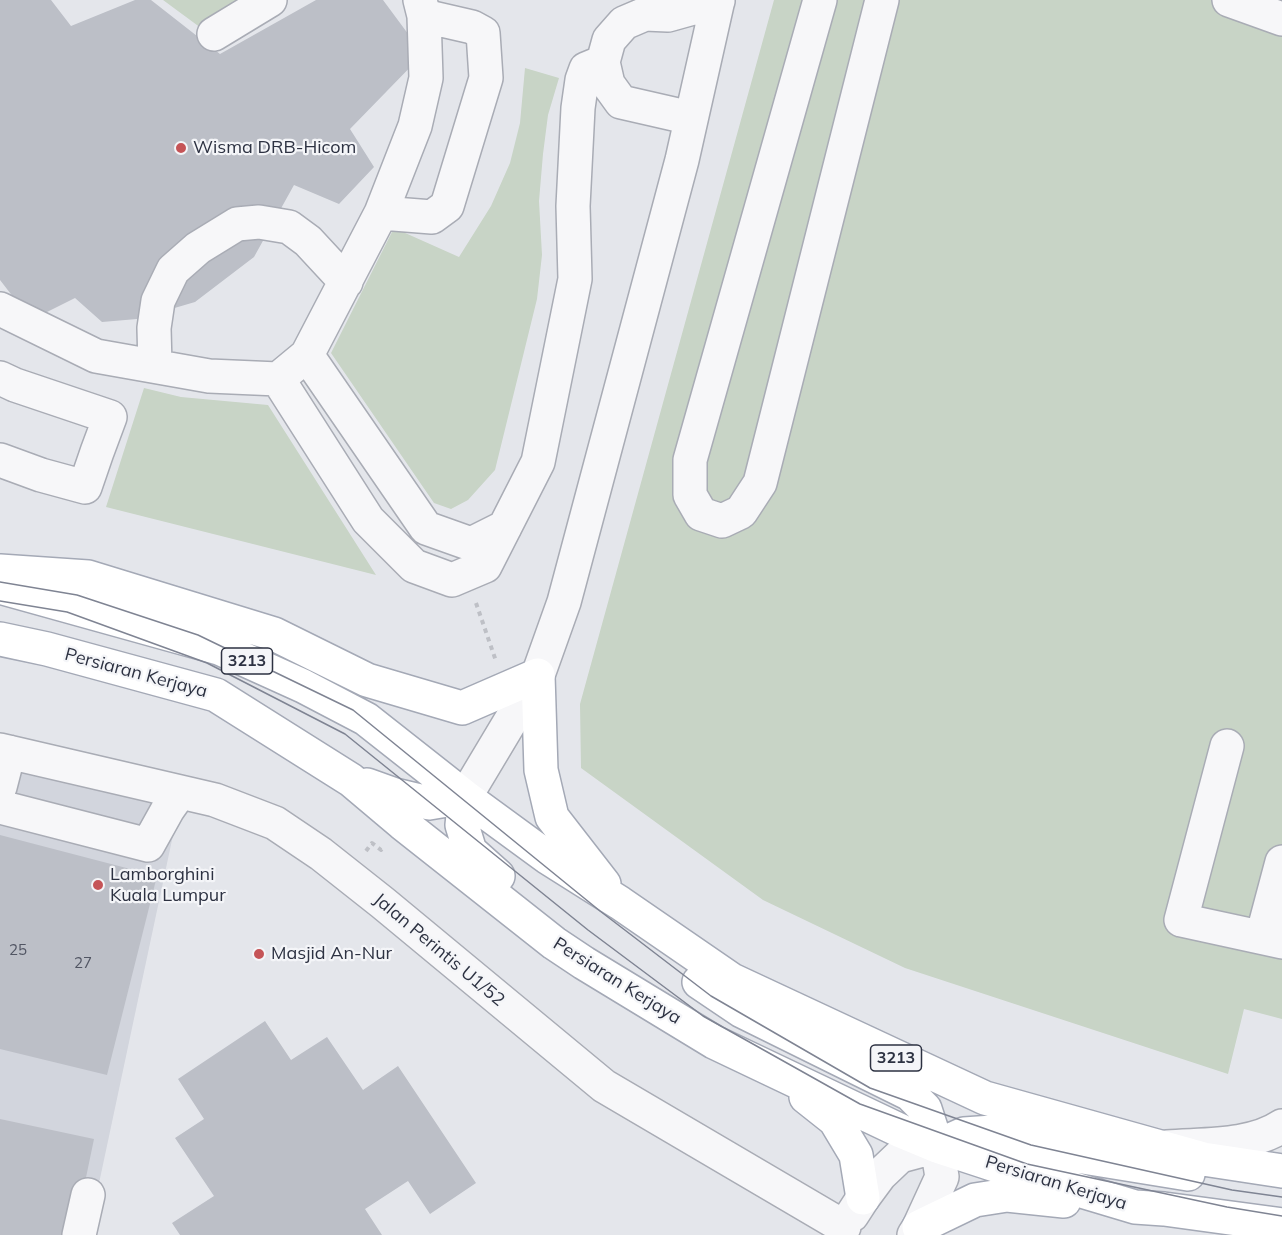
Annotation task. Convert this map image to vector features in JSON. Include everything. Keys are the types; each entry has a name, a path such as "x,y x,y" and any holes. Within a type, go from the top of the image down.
{"main road":[{"path":"0,571 88,577 274,634 367,680 462,708 538,675 541,770 552,817 620,903"},
{"name":"3213","path":"0,587 219,648 303,686 366,719 465,797 547,857 620,903 732,980 985,1098 1203,1159 1282,1171"},
{"name":"Persiaran Kerjaya","path":"0,639 47,649 216,695 351,780 554,943 584,963 714,1042 901,1131 937,1146 998,1166 1135,1207 1282,1225"},
{"path":"351,780 395,795 429,802 465,797 462,825 470,851 513,890 584,963"},
{"path":"547,857 651,949 742,1011 910,1094 925,1108 937,1146 964,1134 993,1132 1077,1156 1282,1188"},
{"path":"766,1067 835,1120 856,1155 863,1198"},
{"path":"917,1231 975,1200 1007,1196 1135,1207"}],"street":[{"path":"214,34 270,0"},
{"path":"820,0 690,460 690,495 701,514 722,521 741,512 760,483 882,0"},
{"path":"1229,0 1282,19"},
{"path":"465,797 538,675 564,602 682,160 718,1 668,15 645,14 624,23 609,40 603,62 608,84 621,102 691,118"},
{"path":"0,309 96,356 209,376 278,379 307,355 381,213 415,126 426,78 422,8 483,33 486,78 447,206 432,217 381,213"},
{"path":"278,379 368,520 414,566 452,580 485,566 538,462 575,279 573,206 578,108 582,80 586,69 603,62"},
{"path":"577,149 621,102"},
{"path":"154,366 154,328 158,301 173,270 198,248 237,224 259,222 289,227 308,241 346,282"},
{"path":"307,355 426,528 471,544 506,527"},
{"path":"0,378 110,417 85,487 41,475 0,460"},
{"path":"1227,746 1181,920 1272,940 1282,862"},
{"path":"0,787 4,751"},
{"name":"Jalan Perintis U1/52","path":"4,751 215,800 275,823 348,875 604,1086 842,1231"},
{"path":"0,807 148,845 180,792"},
{"path":"1159,1147 1238,1142 1274,1131 1282,1126"},
{"path":"842,1231 880,1175 900,1156 937,1146 942,1177 917,1231"},
{"path":"79,1235 88,1195"}],"path":[{"path":"466,574 499,670"},
{"path":"348,875 372,843 381,850 402,823"}],"shaded area":[{"path":"0,765 179,807 88,1235 0,1235"}],"green space":[{"path":"163,0 250,0 201,28"},
{"path":"774,0 1282,0 1282,1019 1244,1009 1228,1074 905,968 763,900 581,768 580,704"},
{"path":"525,68 559,78 548,115 543,154 539,201 542,255 537,299 495,470 468,500 451,509 434,503 331,353 394,228 459,257 491,206 510,163 520,123"},
{"path":"144,388 181,397 268,405 376,575 106,507"}],"building":[{"name":"Wisma DRB-Hicom","path":"0,0 51,0 71,26 135,0 151,0 220,54 316,0 383,0 423,54 350,129 374,167 339,204 294,185 254,257 195,302 137,319 102,322 75,298 31,320 0,280"},
{"path":"0,835 157,876 107,1075 0,1049"},
{"path":"265,1021 291,1060 327,1037 363,1090 398,1066 476,1183 430,1214 408,1181 365,1209 382,1235 180,1235 172,1223 214,1196 175,1138 204,1119 178,1079"},
{"path":"0,1119 94,1139 74,1235 0,1235"}],"tram line":[{"path":"0,582 77,595 198,635 353,710 600,911 711,996 870,1088 1031,1145 1232,1190 1282,1197"},
{"path":"0,601 67,612 207,663 345,734 588,930 703,1016 860,1104 1027,1164 1227,1207 1282,1216"}],"place":[{"name":"Wisma DRB-Hicom","path":"181,148"},
{"name":"Lamborghini Kuala Lumpur","path":"98,885"},
{"name":"Masjid An-Nur","path":"259,954"}]}
